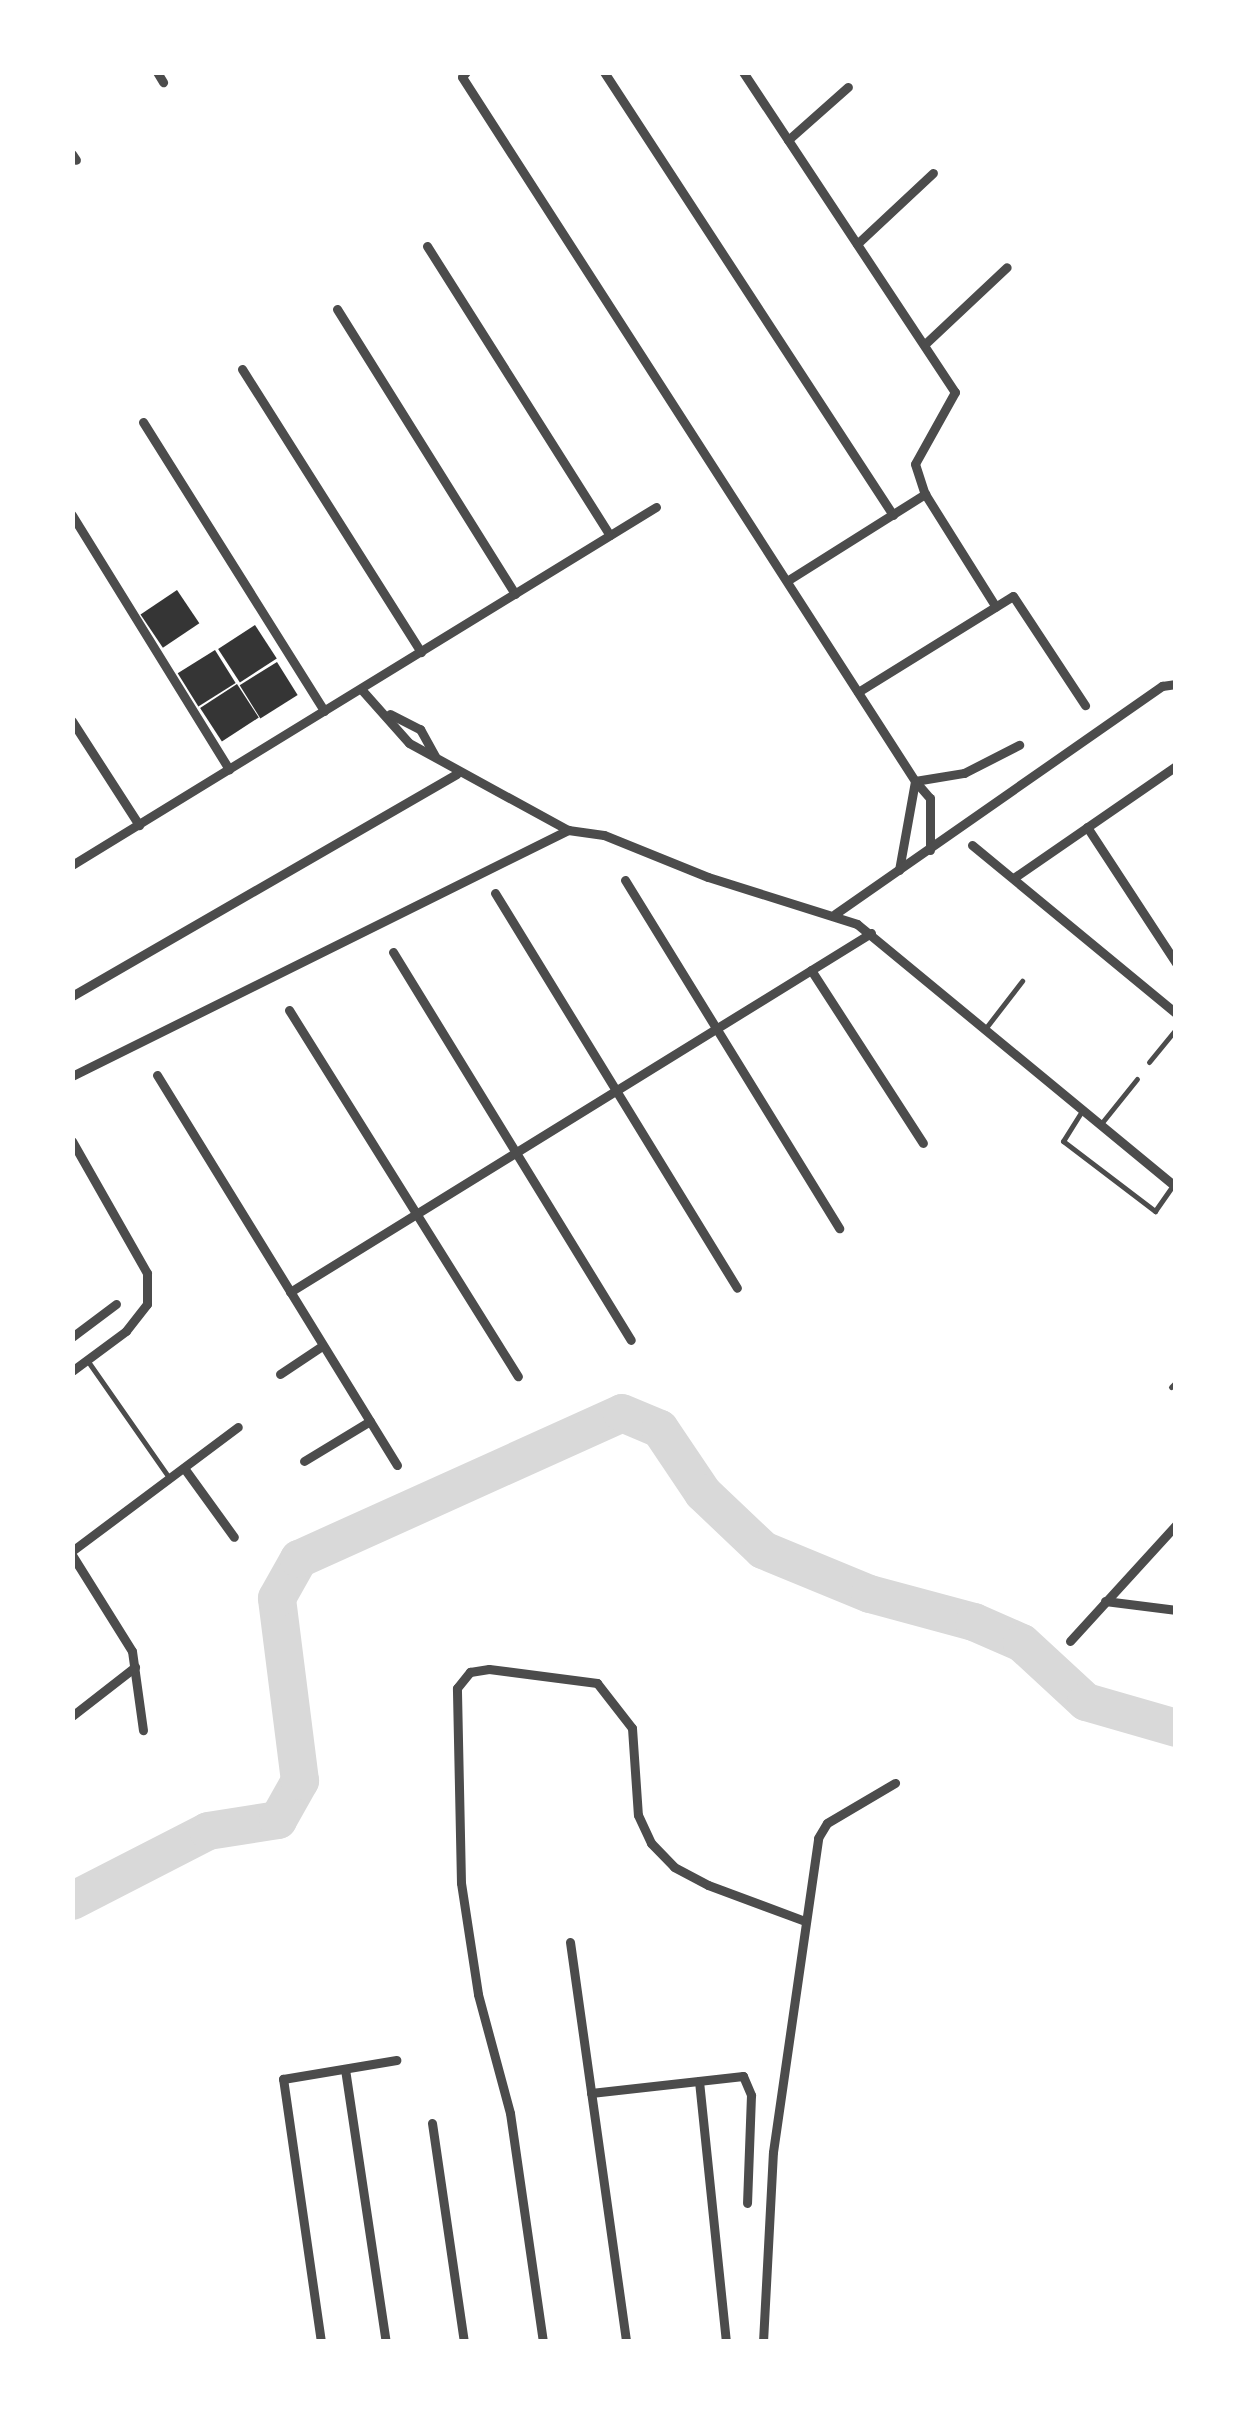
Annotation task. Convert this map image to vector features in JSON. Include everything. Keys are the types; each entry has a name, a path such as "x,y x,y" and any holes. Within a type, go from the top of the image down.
{"street":[{"path":"157,72 163,82"},
{"path":"466,72 462,77 790,579 915,781 930,798 930,850"},
{"path":"604,72 893,515"},
{"path":"743,72 956,392 915,464 925,494 996,606"},
{"path":"788,140 848,87"},
{"path":"857,244 932,173"},
{"path":"427,246 610,535"},
{"path":"925,344 1007,267"},
{"path":"337,309 515,594"},
{"path":"242,369 420,652"},
{"path":"144,422 324,711"},
{"path":"790,579 925,494"},
{"path":"72,865 656,507"},
{"path":"72,515 230,769"},
{"path":"858,692 1013,596 1085,704"},
{"path":"835,914 1162,686 1176,684"},
{"path":"360,689 409,742 456,774 568,830 604,835 708,877 835,914 871,933 1080,1114 1174,1186"},
{"path":"384,711 420,729 436,758"},
{"path":"72,721 138,825"},
{"path":"915,781 964,772 1019,745"},
{"path":"1016,877 1176,766"},
{"path":"72,996 456,774"},
{"path":"899,870 915,781"},
{"path":"1087,827 1175,960"},
{"path":"72,1076 568,830"},
{"path":"972,845 1016,877 1176,1012"},
{"path":"625,880 839,1228"},
{"path":"495,893 737,1288"},
{"path":"290,1292 871,933"},
{"path":"393,952 631,1340"},
{"path":"810,970 923,1143"},
{"path":"289,1010 518,1376"},
{"path":"157,1075 397,1466"},
{"path":"72,1141 147,1273 147,1304 126,1331 72,1371"},
{"path":"72,1337 116,1304"},
{"path":"280,1374 322,1346"},
{"path":"304,1461 370,1422"},
{"path":"143,1730 135,1668 124,1635 72,1553 238,1428"},
{"path":"184,1468 234,1538"},
{"path":"1070,1641 1176,1525"},
{"path":"1105,1601 1176,1610"},
{"path":"72,1716 135,1668"},
{"path":"544,2342 510,2112 478,1994 461,1882 458,1688 470,1672 489,1669 596,1683 632,1728 638,1815 652,1844 674,1866 708,1885 805,1921"},
{"path":"762,2342 773,2152 805,1921 824,1827 894,1783"},
{"path":"570,1942 626,2342"},
{"path":"320,2342 283,2079 396,2060"},
{"path":"345,2069 386,2342"},
{"path":"591,2093 743,2076 750,2082 747,2203"},
{"path":"699,2081 726,2342"},
{"path":"432,2123 464,2342"}],"lane":[{"path":"983,1031 1022,981"},
{"path":"1149,1062 1176,1029"},
{"path":"1098,1128 1137,1079"},
{"path":"1080,1114 1063,1141 1155,1212 1174,1186"},
{"path":"87,1360 170,1478"}],"building":[{"path":"177,590 199,623 163,648 141,615"},
{"path":"255,625 277,659 240,683 218,649"},
{"path":"215,650 236,683 198,706 178,673"},
{"path":"277,662 298,695 260,718 240,685"},
{"path":"237,684 259,718 222,742 200,708"}],"waterway":[{"path":"72,1901 208,1831 278,1820 300,1781 277,1598 299,1559 622,1413 660,1429 703,1493 763,1550 870,1594 974,1622 1022,1643 1086,1702 1176,1728"}]}
